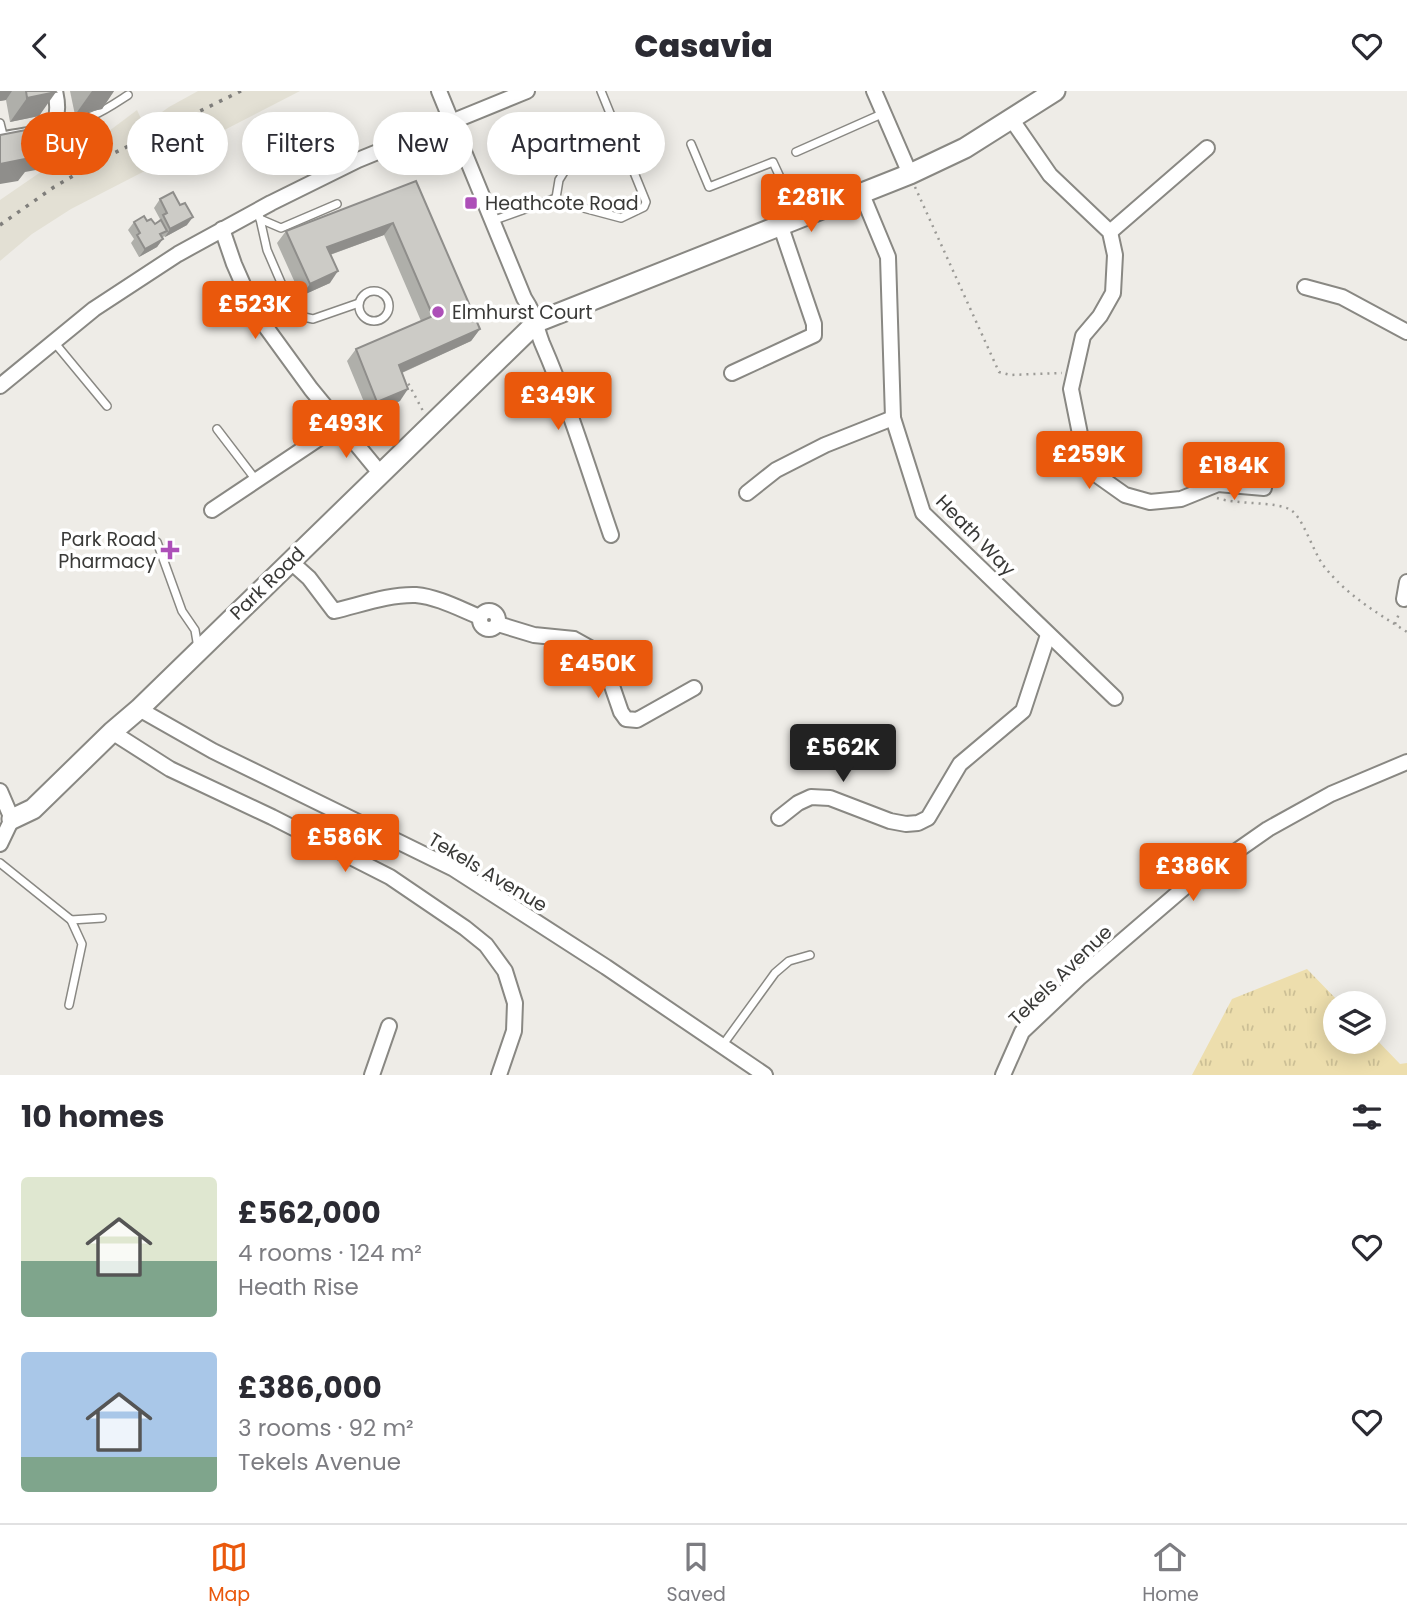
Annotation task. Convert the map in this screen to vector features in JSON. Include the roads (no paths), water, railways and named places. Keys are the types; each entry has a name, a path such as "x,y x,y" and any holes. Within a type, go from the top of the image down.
{"street":[{"path":"55,91 58,112"},
{"path":"439,91 448,112"},
{"path":"473,113 527,91"},
{"path":"874,91 910,174"},
{"path":"537,321 910,174 965,148 1055,91"},
{"path":"1012,120 1050,175 1110,232 1115,255 1113,293 1100,316 1083,336 1071,389 1080,434 1094,473 1125,495 1150,502 1181,499 1218,484 1264,488"},
{"path":"2,140 21,136"},
{"path":"1110,232 1208,148"},
{"path":"0,386 132,282 222,229 259,214 373,154"},
{"path":"473,174 524,299 537,321 540,337 559,380 611,535"},
{"name":"Heath Way","path":"861,193 888,257 893,418 923,513 1115,698"},
{"path":"732,373 814,335 814,324 780,224"},
{"path":"222,229 255,312 339,425 380,473"},
{"path":"1306,287 1342,296 1407,332"},
{"name":"Park Road","path":"12,819 33,809 139,709 202,639 290,561 537,321"},
{"path":"747,493 776,470 825,445 893,418"},
{"path":"212,510 339,425"},
{"path":"290,561 309,578 334,611 398,596 418,595 480,617 484,628 494,628 498,624 534,635 574,639 601,654 621,712 626,719 636,720 694,688"},
{"path":"1405,599 1407,583"},
{"path":"779,818 798,803 811,797 830,798 890,821 906,824 918,823 928,818 960,764 1023,711 1048,635"},
{"name":"Tekels Avenue","path":"139,709 213,751 454,869 606,967 765,1075"},
{"path":"112,732 170,769 390,877 486,945 505,971 515,1003 514,1031 499,1075"},
{"name":"Tekels Avenue","path":"1003,1075 1022,1032 1079,978 1185,887 1268,829 1331,794 1407,762"},
{"path":"0,791 12,819 0,843"},
{"path":"372,1075 389,1026"}],"lane":[{"path":"601,91 609,112"},
{"path":"102,112 128,95"},
{"path":"796,152 884,113"},
{"path":"0,123 2,140"},
{"path":"691,144 709,187 773,162 799,217"},
{"path":"556,198 562,175"},
{"path":"556,198 561,202 621,218 644,207 646,202 635,175"},
{"path":"492,221 556,198"},
{"path":"259,214 281,228 337,204"},
{"path":"259,214 268,250 295,315 313,319 359,303 364,295 373,291 386,296 389,306 386,315 373,320 361,313 359,303"},
{"path":"54,341 107,406"},
{"path":"217,429 256,480"},
{"path":"157,542 183,611 202,639"},
{"path":"0,863 71,920 82,944 69,1005"},
{"path":"71,920 103,918"},
{"path":"722,1046 775,973 789,961 810,955"}],"railway":[{"path":"0,225 54,187 104,158 241,91"}],"place":[{"name":"Heathcote Road","path":"471,203"},
{"name":"Elmhurst Court","path":"438,312"},
{"name":"Park Road Pharmacy","path":"170,550"}]}
